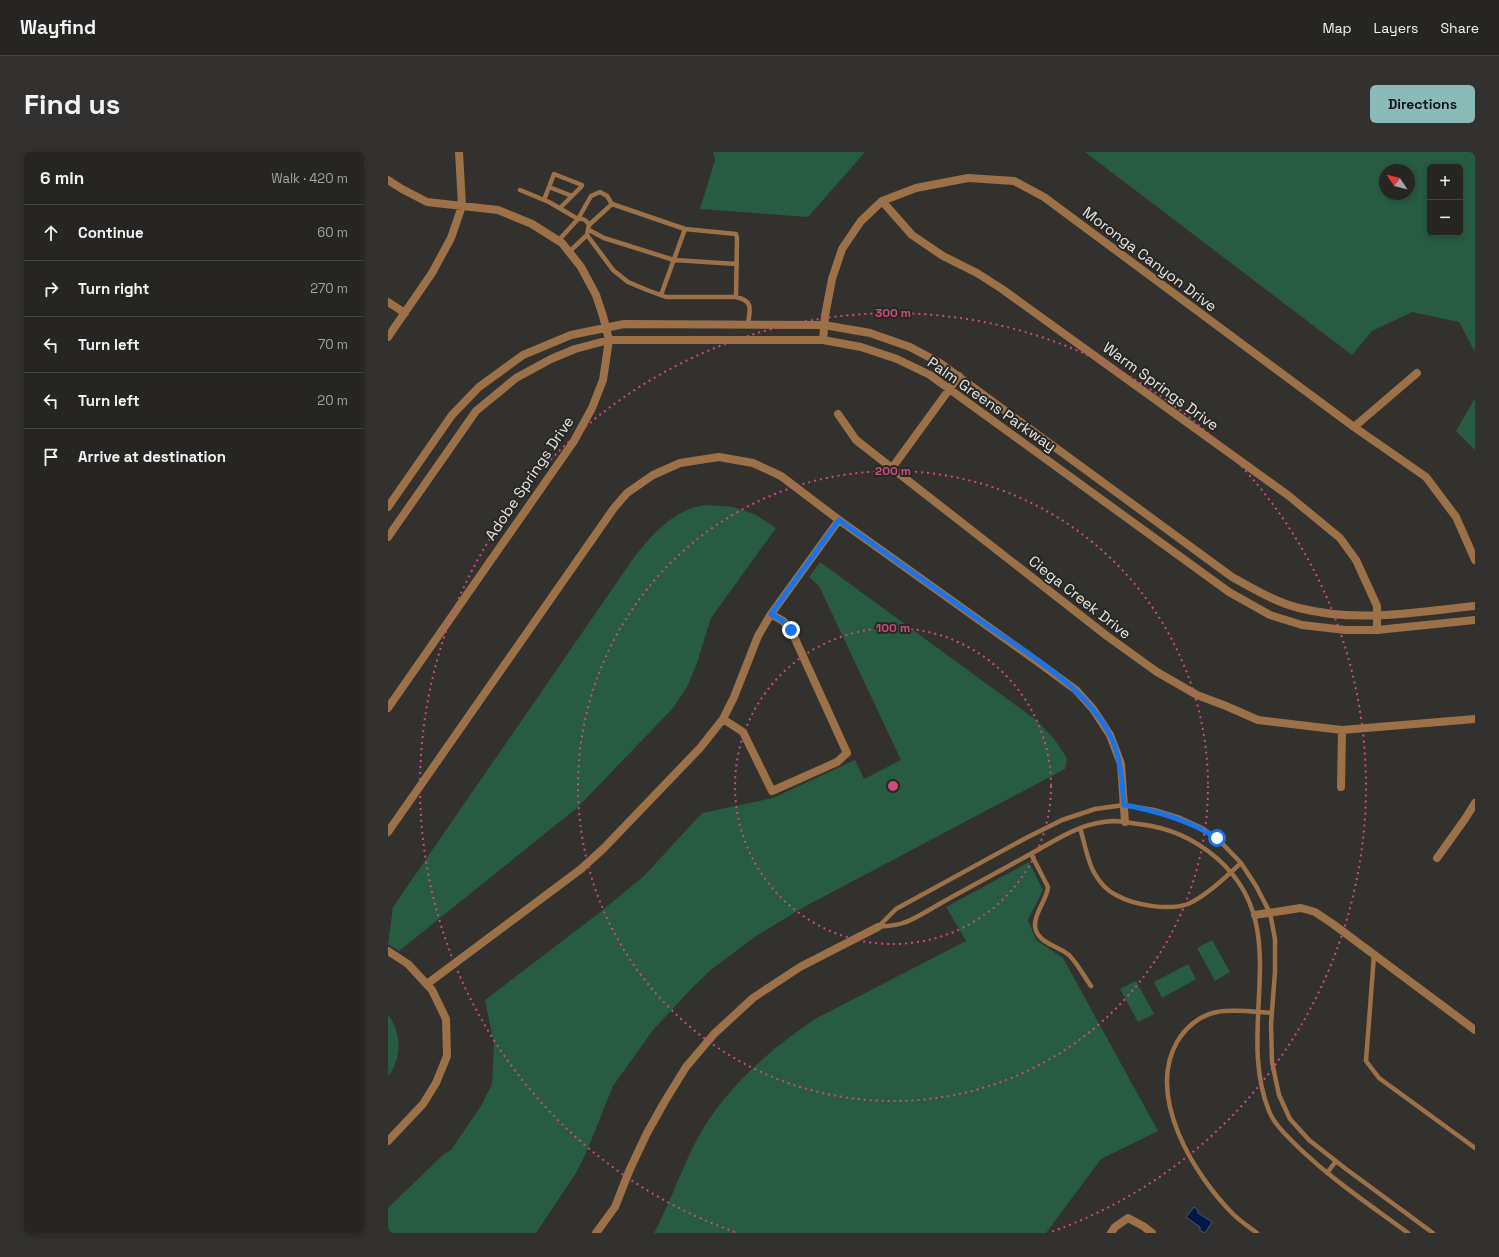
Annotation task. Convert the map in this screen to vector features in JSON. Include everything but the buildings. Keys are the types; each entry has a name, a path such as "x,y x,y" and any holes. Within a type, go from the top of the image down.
{"street":[{"path":"388,337 432,273 451,238 462,206 459,152"},
{"name":"Moronga Canyon Drive","path":"823,340 824,325 832,279 842,248 861,221 882,201 916,188 962,178 1014,181 1044,197 1354,428 1426,478 1456,517 1475,560"},
{"name":"Adobe Springs Drive","path":"388,180 427,202 498,210 532,224 558,241 581,267 596,295 609,340 602,380 592,408 574,441 388,708"},
{"name":"Warm Springs Drive","path":"882,201 912,235 943,256 1002,289 1289,496 1340,538 1356,560 1377,606 1377,630"},
{"path":"388,302 405,313"},
{"name":"Palm Greens Parkway","path":"388,507 452,415 479,387 523,355 571,335 624,324 824,325 870,333 910,347 940,363 1232,577 1264,595 1299,608 1347,616 1377,616 1475,606"},
{"name":"Palm Greens Parkway","path":"388,537 476,411 516,378 551,359 575,349 609,340 823,340 861,347 897,359 930,375 1229,592 1270,615 1302,625 1345,630 1377,630 1475,620"},
{"path":"1354,428 1418,373"},
{"path":"892,468 959,376"},
{"name":"Ciega Creek Drive","path":"838,414 856,440 1106,636 1157,672 1197,695 1258,720 1342,730 1475,719"},
{"path":"388,832 614,508 627,493 653,476 680,463 719,457 753,463 782,476 839,520 1076,690 1093,709 1110,735 1120,764 1125,822"},
{"path":"427,984 581,868 700,748 724,719 758,636 771,614 839,520"},
{"path":"724,719 744,732 772,791 837,762 847,754 791,630 783,621 771,614"},
{"path":"1341,787 1342,730"},
{"path":"1437,858 1475,803"},
{"path":"1255,915 1301,908 1315,912 1475,1030"},
{"path":"596,1233 614,1207 633,1162 665,1101 686,1067 714,1034 753,998 800,968 878,926"},
{"path":"388,951 408,964 432,990 446,1019 447,1056 436,1082 424,1104 388,1141"},
{"path":"1111,1233 1115,1227 1128,1218 1152,1233"}],"lane":[{"path":"544,200 554,175 556,174 581,184 582,186 560,208"},
{"path":"549,187 572,196"},
{"path":"520,190 544,200 578,219 583,218 587,221 589,227 604,238 674,260 737,264"},
{"path":"558,241 578,219 591,196 596,193 604,193 612,204 685,229 736,234 736,297"},
{"path":"569,252 586,235 589,227 612,204"},
{"path":"661,295 685,229"},
{"path":"586,235 613,270 628,282 666,297 736,297 744,299 748,301 750,306 748,324"},
{"path":"878,926 896,909 1062,820 1095,809 1124,805 1154,810 1180,818 1202,828 1217,838 1241,863 1256,886 1270,913 1275,940 1272,1013 1272,1062 1279,1095 1290,1119 1309,1140 1433,1233"},
{"path":"878,926 904,923 1031,854 1066,833 1086,826 1114,821 1153,825 1174,832 1195,842 1214,856 1236,878 1255,915 1260,942 1258,1064 1262,1091 1269,1113 1284,1134 1308,1158 1408,1233"},
{"path":"1080,828 1093,873 1106,888 1116,895 1131,901 1156,907 1172,907 1187,904 1199,898 1241,863"},
{"path":"1031,854 1048,887 1036,919 1035,927 1037,934 1069,956 1090,986"},
{"path":"1374,955 1366,1061 1379,1078 1475,1148"},
{"path":"1257,1233 1233,1215 1199,1173 1185,1147 1173,1117 1167,1093 1167,1079 1171,1054 1182,1034 1196,1021 1217,1012 1272,1013"},
{"path":"1327,1173 1336,1161"}],"green space":[{"path":"713,152 865,152 808,217 700,209 715,160"},
{"path":"1085,152 1475,152 1475,352 1459,322 1412,312 1372,331 1352,355"},
{"path":"1475,398 1475,450 1456,431"},
{"path":"708,505 733,507 756,515 776,528 711,618 697,663 687,687 673,708 578,807 399,951 388,944 393,907 635,556 658,530 671,519 689,509"},
{"path":"820,562 1036,720 1055,740 1067,758 1065,769 804,907 756,936 712,969 653,1030 613,1086 586,1153 576,1173 536,1233 388,1233 388,1208 444,1154 451,1150 481,1106 492,1084 494,1044 485,1000 599,913 644,876 702,813 773,798 855,760 864,779 901,760 819,586 809,577"},
{"path":"1029,862 1043,890 1028,920 1036,940 1063,958 1158,1131 1101,1159 1046,1233 654,1233 693,1147 704,1128 716,1109 745,1076 779,1045 815,1019 966,941 946,907"},
{"path":"1212,940 1230,972 1215,981 1197,948"},
{"path":"1188,964 1196,979 1162,998 1154,982"},
{"path":"1136,981 1154,1014 1138,1022 1120,989"},
{"path":"388,1015 396,1029 398,1037 398,1054 393,1069 388,1076"}],"water":[{"path":"1194,1207 1198,1210 1198,1213 1212,1222 1205,1233 1200,1230 1200,1227 1186,1217"}],"route":[{"path":"791,630 783,621 771,614 839,520 1076,690 1093,709 1110,735 1120,764 1124,805 1154,810 1180,818 1202,828 1217,838"}]}
